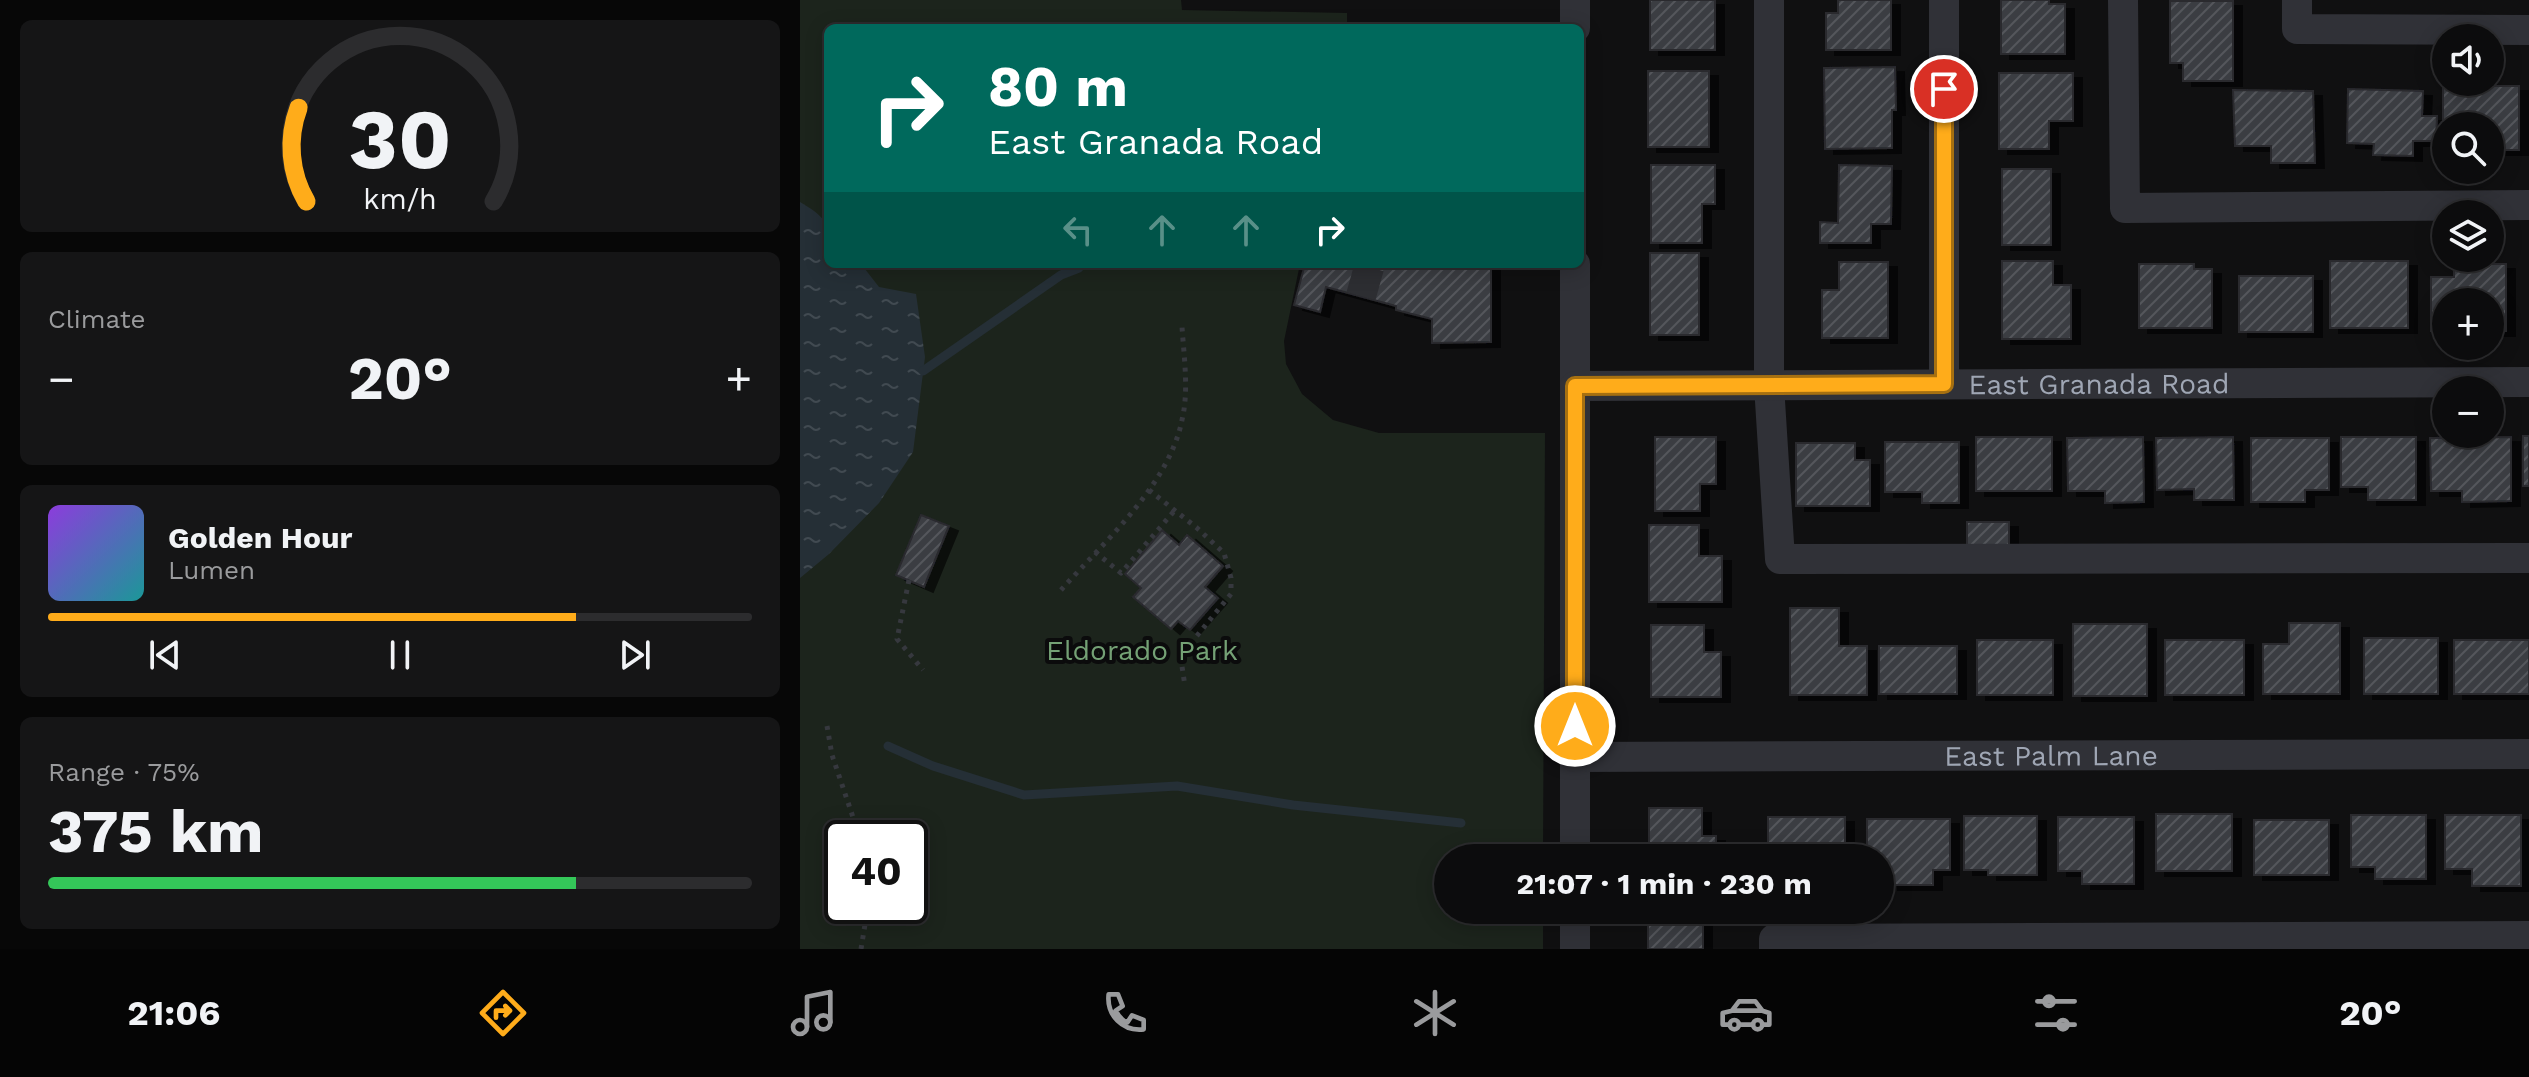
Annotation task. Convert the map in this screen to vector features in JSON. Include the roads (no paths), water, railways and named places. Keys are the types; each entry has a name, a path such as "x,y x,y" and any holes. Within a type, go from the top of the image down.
{"street":[{"path":"1575,0 1575,24"},
{"path":"1769,0 1769,385 1780,559 2529,558"},
{"path":"1944,0 1944,384"},
{"path":"2123,0 2125,208 2529,205"},
{"path":"2297,15 2529,30"},
{"path":"1575,268 1575,844"},
{"name":"East Granada Road","path":"1575,386 2529,382"},
{"name":"East Palm Lane","path":"1575,757 2529,754"},
{"path":"1575,924 1575,949"},
{"path":"1774,949 1774,939 2529,936"}],"water":[{"path":"800,202 824,221 824,268 864,268 879,287 916,294 925,357 913,452 879,503 829,554 800,578"}],"waterway":[{"path":"923,371 1061,275 1079,268"},
{"path":"888,746 933,766 1024,795 1177,786 1293,805 1461,823"}],"tunnel":[{"path":"1361,296 1369,268"}],"park label":[{"name":"Eldorado Park","path":"1142,650"}]}
